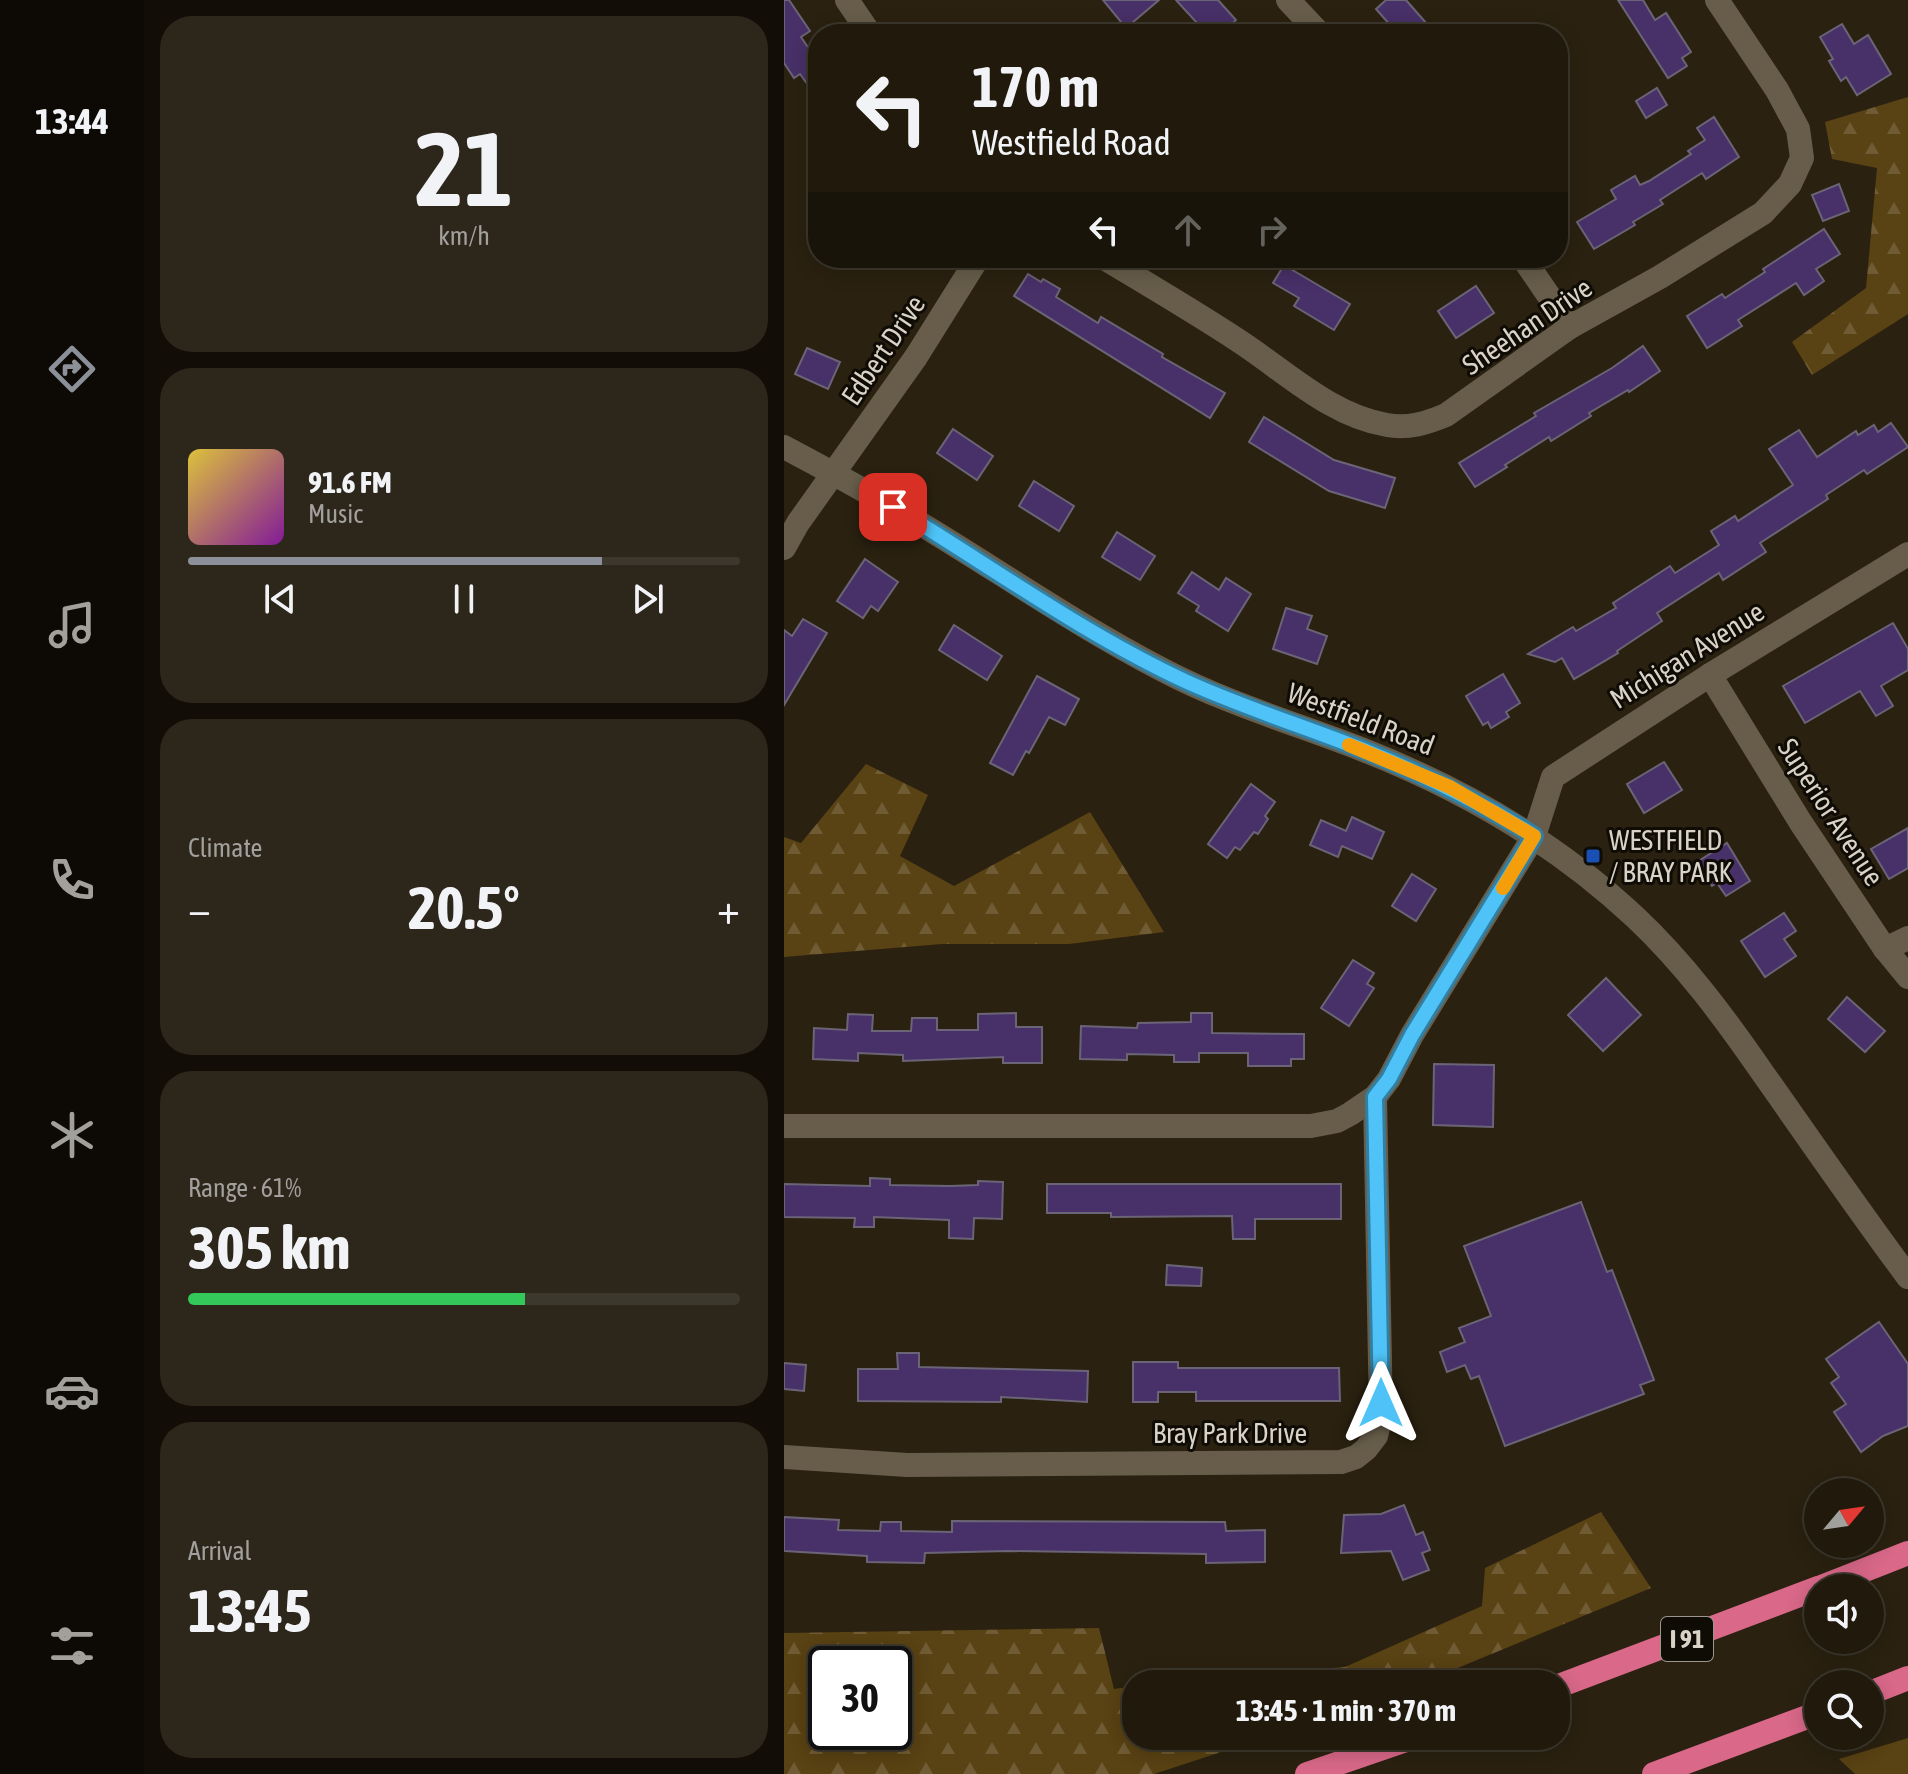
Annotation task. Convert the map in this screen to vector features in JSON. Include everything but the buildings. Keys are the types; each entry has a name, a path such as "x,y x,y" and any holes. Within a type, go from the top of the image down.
{"highway":[{"name":"I 91","path":"1855,1574 1908,1553"},
{"name":"I 91","path":"1570,1682 1804,1594"},
{"path":"1884,1687 1908,1678"},
{"path":"1654,1774 1804,1718"},
{"path":"1307,1774 1377,1750"}],"street":[{"path":"847,0 863,24"},
{"path":"1288,0 1311,24"},
{"name":"Sheehan Drive","path":"1120,268 1221,329 1327,401 1367,420 1388,426 1424,424 1446,415 1570,327 1660,277 1763,213 1781,196 1798,171 1802,148 1794,120 1717,0"},
{"name":"Edbert Drive","path":"784,548 798,523 916,357 972,268"},
{"path":"1530,268 1570,327"},
{"name":"Westfield Road","path":"784,447 937,533 1069,617 1163,670 1232,701 1436,781 1491,809 1534,836 1607,892 1684,969 1744,1045 1908,1277"},
{"name":"Michigan Avenue","path":"1534,836 1553,777 1710,675 1908,554"},
{"name":"Superior Avenue","path":"1710,675 1801,823 1885,949 1908,977"},
{"path":"784,1126 1311,1126 1337,1121 1375,1097 1389,1079 1412,1035 1534,836"},
{"path":"1885,949 1908,938"},
{"name":"Bray Park Drive","path":"784,1457 907,1465 1278,1464 1341,1462 1356,1457 1371,1443 1381,1416 1375,1097"}],"green space":[{"path":"1908,97 1908,314 1812,375 1792,342 1866,288 1877,168 1832,159 1825,122"},
{"path":"866,764 928,795 900,856 954,886 1090,812 1164,932 1069,944 942,944 784,957 784,837 801,843"},
{"path":"1601,1512 1651,1588 1453,1670 1299,1670 1345,1667 1482,1606 1485,1568"},
{"path":"1099,1628 1114,1689 1122,1688 1122,1750 1227,1750 1154,1774 784,1774 784,1633"},
{"path":"1908,1738 1908,1774 1855,1774 1839,1759 1869,1750 1884,1750 1884,1745"}],"slow traffic":[{"path":"1349,745 1450,787 1534,836 1503,888"}],"place":[{"name":"WESTFIELD / BRAY PARK","path":"1593,856"}],"route":[{"path":"893,507 1069,617 1163,670 1232,701 1450,787 1534,836 1412,1035 1389,1079 1375,1097 1381,1403"}]}
